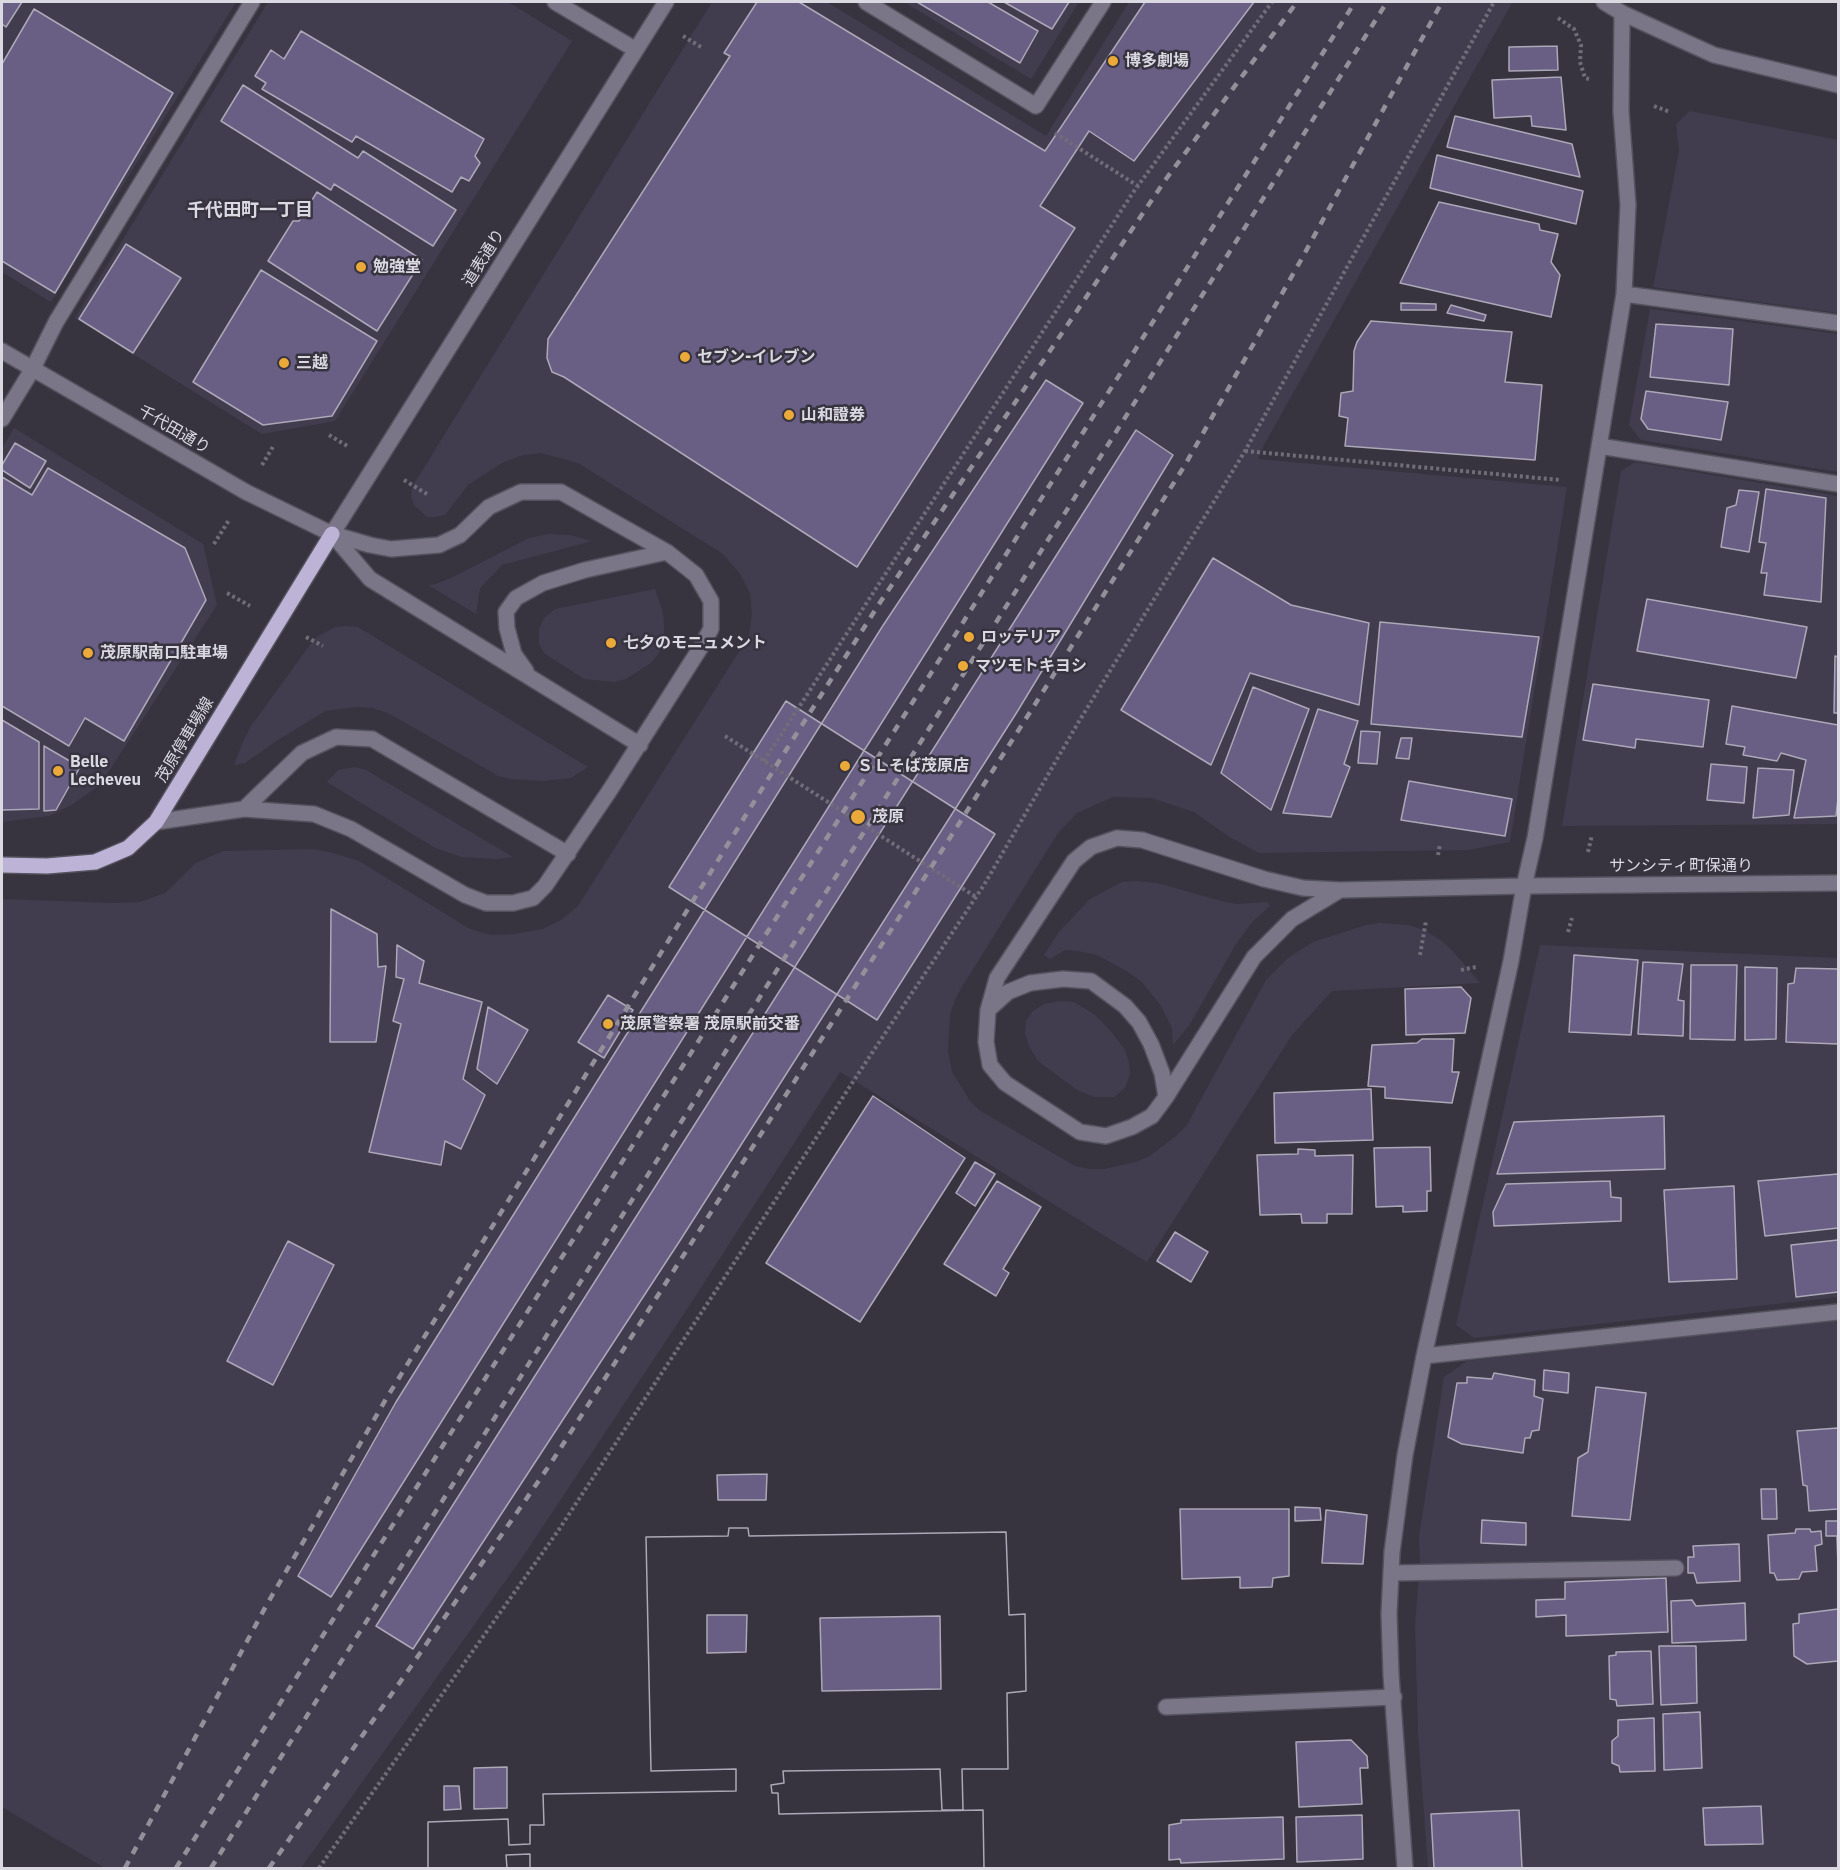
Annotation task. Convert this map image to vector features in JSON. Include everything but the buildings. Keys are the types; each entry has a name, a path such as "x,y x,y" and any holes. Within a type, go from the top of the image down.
{"main road":[{"name":"茂原停車場線","path":"2,865 47,866 95,862 128,848 156,822 332,534"}],"street":[{"path":"2,419 32,370 56,322 252,2"},
{"path":"555,2 636,50"},
{"name":"道表通り","path":"332,534 666,2"},
{"path":"866,2 1036,106 1103,2"},
{"path":"1604,2 1622,14 1714,55 1839,85"},
{"path":"1405,1869 1389,1614 1405,1455 1424,1356 1511,961 1535,838 1624,294 1628,205 1621,111 1622,14"},
{"path":"1624,294 1839,323"},
{"name":"千代田通り","path":"2,351 246,492 332,534"},
{"path":"1599,446 1839,484"},
{"path":"156,822 244,809 314,814 351,829 465,895 486,903 513,903 533,898 546,886 568,854 640,745 711,629 711,601 696,575 667,552 561,492 521,492 489,507 460,535 439,545 391,549 332,534"},
{"path":"332,534 370,579 640,745"},
{"path":"530,676 514,654 507,628 506,612 516,598 543,583 585,570 667,552"},
{"path":"244,809 302,753 336,737 372,739 568,854"},
{"name":"サンシティ町保通り","path":"988,1010 998,978 1074,861 1091,847 1117,838 1142,840 1264,879 1303,888 1340,890 1839,883"},
{"path":"1166,1097 1162,1073 1151,1044 1139,1022 1125,1005 1091,981 1063,979 1030,983 1008,992 988,1010 986,1042 990,1065 1005,1083 1080,1132 1106,1136 1132,1127 1152,1116 1166,1097 1254,957 1292,919 1340,890"},
{"path":"1424,1356 1839,1312"},
{"path":"1392,1573 1676,1568"},
{"path":"1166,1707 1394,1697"}],"path":[{"path":"764,761 1138,186 1272,2"},
{"path":"319,1869 558,1531 976,897 1078,723 1245,451 1494,2"},
{"path":"1558,18 1574,29 1581,45 1580,62 1585,78"},
{"path":"1054,132 1138,186"},
{"path":"1245,451 1594,483"},
{"path":"725,736 976,897"}],"shaded area":[{"path":"2,2 236,2 51,302 2,272"},
{"path":"268,2 508,2 572,41 335,421 262,434 75,318"},
{"path":"712,2 827,2 1046,136 1129,2 1512,3 1258,459 1567,487 1510,842 1468,850 1259,853 1228,836 1194,812 1152,798 1113,797 1077,813 1058,833 957,995 950,1014 948,1051 952,1072 970,1101 979,1110 1075,1166 1104,1169 1136,1162 1150,1156 1187,1125 1266,980 1288,958 1313,942 1366,925 1380,923 1408,925 1424,930 1439,939 1452,950 1480,983 1332,991 1292,1035 1147,1262 840,1072 526,1552 301,1868 105,1868 2,1807 2,899 140,902 165,893 196,863 223,851 313,849 359,861 470,929 491,935 543,929 561,920 578,906 749,636 752,615 750,593 740,574 723,554 578,463 541,453 523,455 502,463 468,485 445,515 435,517 427,517 414,505 411,496 412,487"},
{"path":"904,2 1079,2 1031,79"},
{"path":"1690,111 1838,140 1838,313 1653,287 1679,151 1676,124"},
{"path":"1650,309 1838,334 1838,472 1641,440 1629,425"},
{"name":"茂原駅南口駐車場","path":"14,428 203,544 217,605 100,785 73,804 49,816 2,822 2,448"},
{"path":"1635,462 1838,496 1838,824 1562,826 1621,471"},
{"path":"548,534 570,535 592,541 502,565 480,588 476,614 428,585 453,577 529,538"},
{"path":"655,589 663,613 664,625 664,636 659,653 651,663 626,679 614,682 584,679 544,653 539,644 539,629 544,618 555,609"},
{"path":"335,627 358,627 588,767 571,778 543,781 498,776 388,713 372,708 357,707 325,711 245,763 234,765 251,726 315,638"},
{"path":"355,767 366,770 513,857 496,859 462,857 435,848 327,782 338,770"},
{"path":"1122,882 1157,883 1225,902 1237,904 1267,902 1270,906 1253,921 1236,944 1190,1024 1173,1045 1172,1028 1161,1006 1142,982 1125,970 1097,955 1078,951 1065,950 1050,959 1044,955 1059,932 1090,899"},
{"path":"1540,945 1838,958 1838,1297 1474,1338 1456,1325"},
{"path":"1059,1001 1074,1002 1095,1015 1125,1050 1130,1074 1125,1088 1114,1097 1094,1097 1077,1090 1038,1061 1030,1048 1025,1034 1026,1021 1033,1011 1044,1004"},
{"path":"1838,1320 1838,1868 1428,1868 1418,1732 1415,1624 1420,1565 1419,1536 1444,1377 1467,1361"}],"railway":[{"path":"125,1868 266,1606 386,1399 781,758 881,601 1166,179 1297,2"},
{"path":"176,1868 1355,2"},
{"path":"211,1868 1387,2"},
{"path":"269,1868 551,1463 1034,706 1185,465 1301,260 1442,2"}],"place":[{"name":"博多劇場","path":"1113,61"},
{"name":"勉強堂","path":"361,267"},
{"name":"セブン-イレブン","path":"685,357"},
{"name":"三越","path":"284,363"},
{"name":"山和證券","path":"789,415"},
{"name":"ロッテリア","path":"969,637"},
{"name":"七夕のモニュメント","path":"611,643"},
{"name":"茂原駅南口駐車場","path":"88,653"},
{"name":"マツモトキヨシ","path":"963,666"},
{"name":"ＳＬそば茂原店","path":"845,766"},
{"name":"Belle Lecheveu","path":"58,771"},
{"name":"茂原","path":"858,817"},
{"name":"茂原警察署 茂原駅前交番","path":"608,1024"}],"district":[{"name":"千代田町一丁目","path":"250,211"}]}
